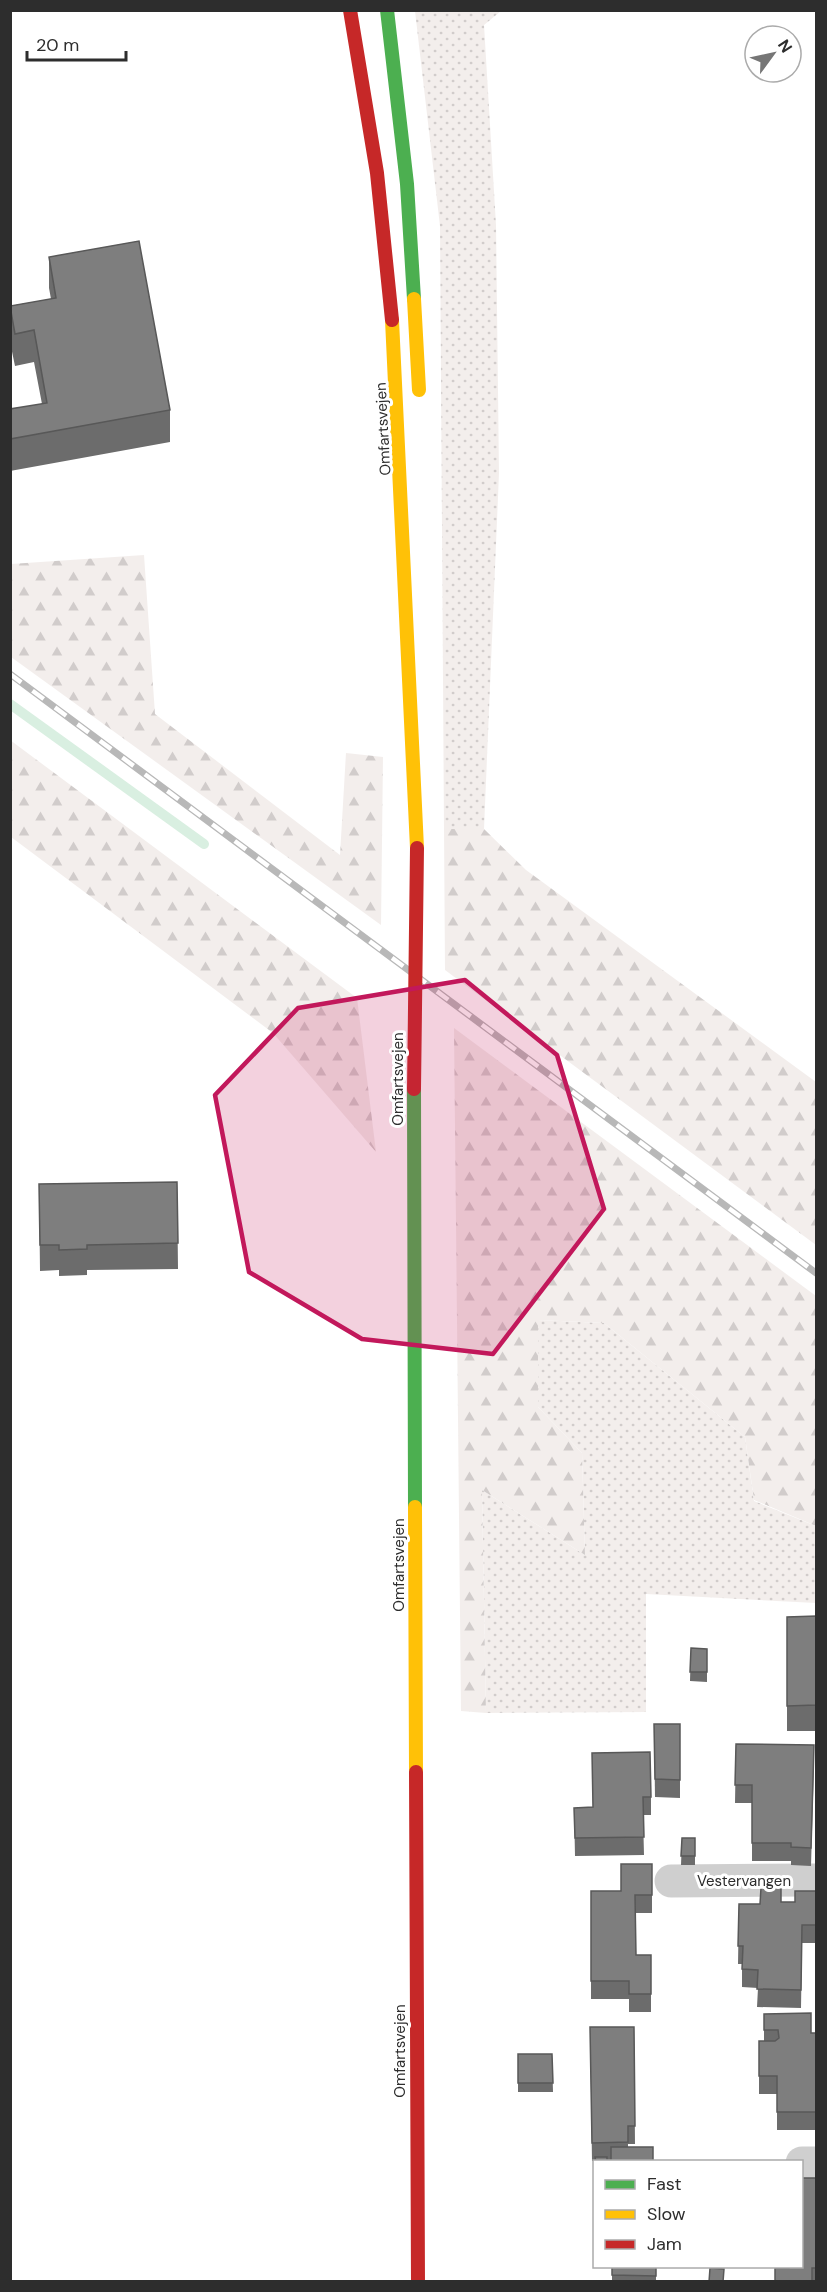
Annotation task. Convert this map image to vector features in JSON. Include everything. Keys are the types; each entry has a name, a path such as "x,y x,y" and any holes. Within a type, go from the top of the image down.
{"main road":[{"name":"Omfartsvejen","path":"350,10 377,173 394,337 417,848"},
{"path":"387,10 407,184 418,345 419,402"},
{"name":"Omfartsvejen","path":"418,2282 414,1089 421,627"}],"street":[{"name":"Vestervangen","path":"671,1881 816,1880"}],"highlighted area":[{"path":"465,980 557,1055 604,1209 493,1354 362,1339 249,1272 215,1095 298,1008"}],"green space":[{"path":"415,11 501,11 484,25 496,225 499,473 484,829 444,829 440,226"},
{"path":"144,555 155,714 340,855 346,753 383,757 381,925 11,657 11,564"},
{"path":"10,740 357,998 376,1152 273,1033 11,837"},
{"path":"444,829 484,829 526,870 816,1082 816,1245 445,970"},
{"path":"454,1028 816,1296 816,1526 754,1500 745,1437 604,1323 538,1320 538,1407 582,1453 585,1555 482,1490 486,1713 461,1711"},
{"path":"538,1320 604,1323 745,1437 754,1501 816,1526 816,1603 646,1594 646,1712 486,1713 482,1490 585,1555 582,1453 538,1407"}],"building":[{"path":"139,241 170,410 10,439 10,409 47,403 34,330 15,334 10,306 56,298 49,257"},
{"path":"177,1182 178,1243 87,1245 87,1249 59,1250 59,1245 40,1245 39,1184"},
{"path":"816,1616 816,1705 787,1706 787,1617"},
{"path":"691,1648 707,1649 707,1672 690,1672"},
{"path":"654,1724 680,1724 680,1780 655,1779"},
{"path":"736,1744 814,1745 811,1848 791,1847 791,1843 752,1843 752,1785 735,1785"},
{"path":"650,1752 651,1797 643,1797 644,1837 575,1838 574,1808 593,1807 592,1753"},
{"path":"682,1838 695,1838 695,1856 681,1856"},
{"path":"621,1864 652,1864 652,1895 635,1895 636,1955 651,1955 651,1994 629,1994 629,1981 591,1981 591,1891 621,1891"},
{"path":"761,1888 781,1888 781,1902 795,1902 795,1891 816,1891 816,1925 802,1925 801,1990 757,1989 758,1970 742,1969 743,1946 738,1946 739,1904 760,1904"},
{"path":"811,2013 811,2033 816,2033 816,2112 777,2112 777,2076 759,2076 759,2041 775,2041 779,2038 778,2030 764,2030 764,2014"},
{"path":"590,2027 634,2027 635,2126 628,2126 628,2142 592,2143"},
{"path":"518,2054 552,2054 553,2083 518,2083"},
{"path":"611,2147 653,2147 653,2160 611,2160"},
{"path":"595,2157 607,2157 607,2160 596,2160"},
{"path":"803,2178 816,2178 816,2268 812,2268 812,2282 775,2282 775,2268 803,2268"},
{"path":"612,2268 656,2268 656,2276 612,2275"},
{"path":"710,2268 724,2269 723,2282 709,2282"}],"waterway":[{"path":"10,704 204,844"}],"railway":[{"path":"10,674 816,1273"}],"traffic: fast":[{"path":"387,10 407,184 414,299"},
{"path":"414,1089 415,1507"}],"traffic: slow":[{"path":"414,299 419,390"},
{"path":"392,320 417,848"},
{"path":"415,1507 416,1772"}],"traffic: jam":[{"path":"350,10 377,173 392,320"},
{"path":"414,1089 417,848"},
{"path":"416,1772 418,2282"}]}
